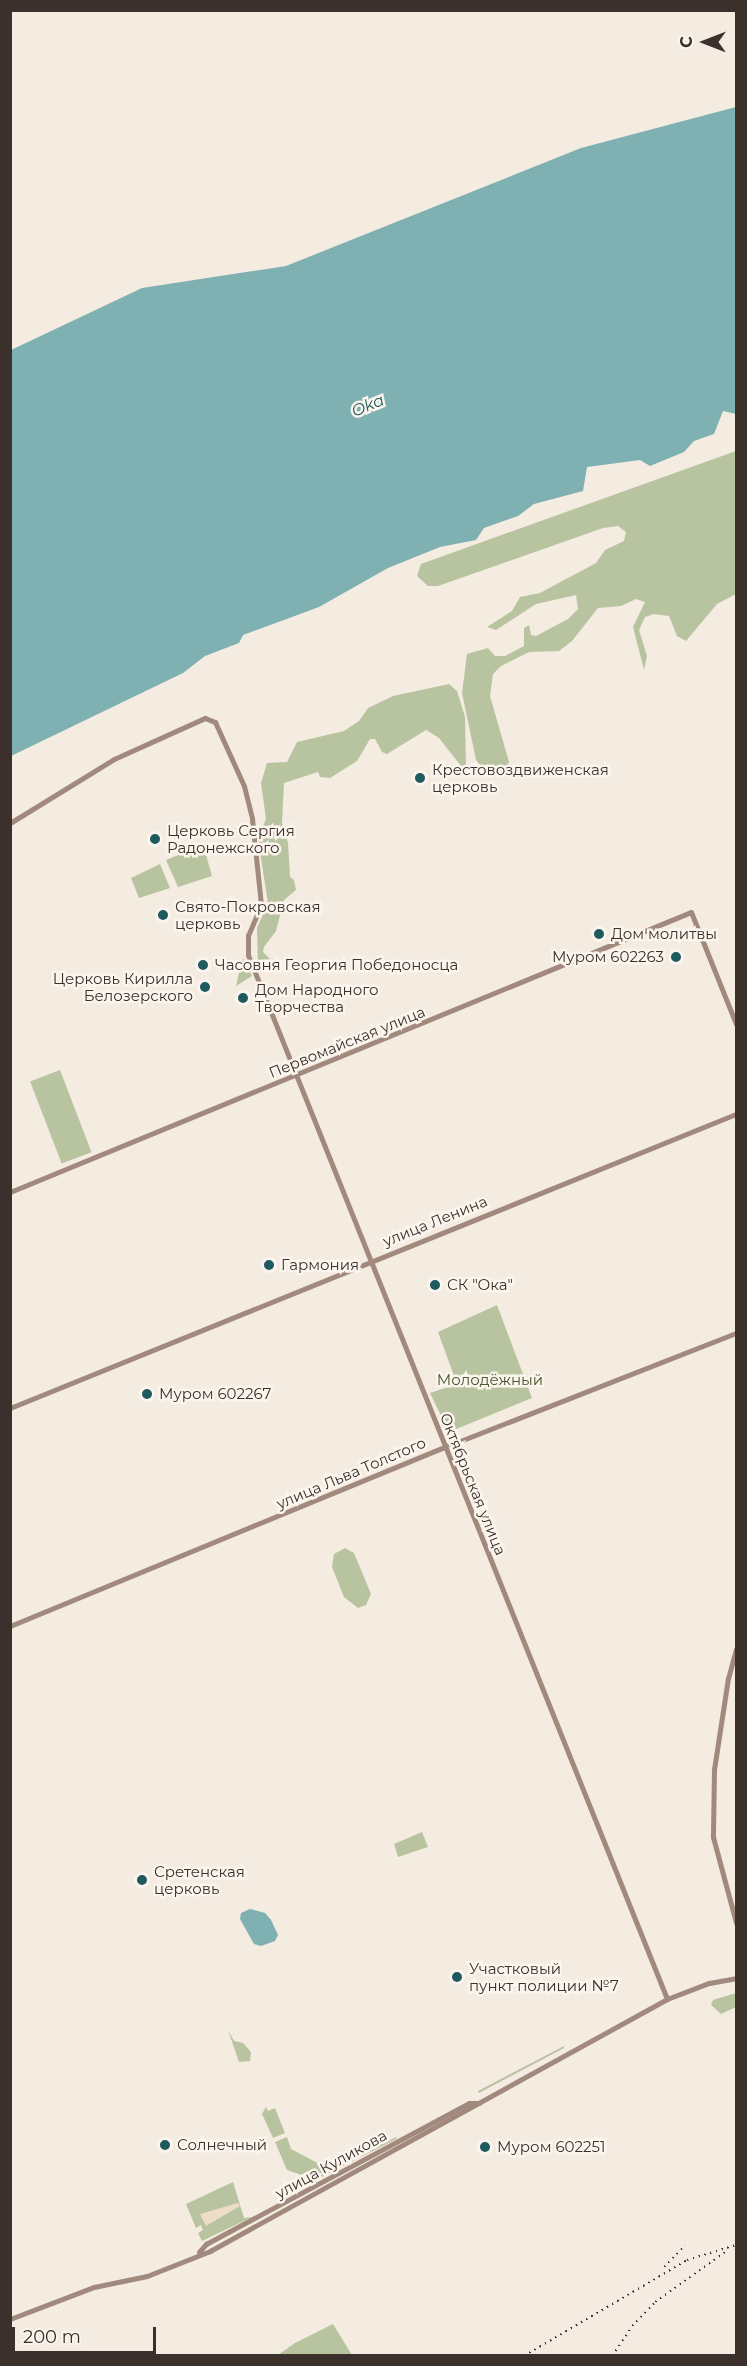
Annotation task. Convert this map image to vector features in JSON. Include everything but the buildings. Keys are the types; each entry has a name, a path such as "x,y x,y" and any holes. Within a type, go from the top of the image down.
{"street":[{"name":"Октябрьская улица","path":"10,823 114,759 205,718 215,722 244,786 252,819 261,905 247,946 257,979 444,1448 668,1999"},
{"name":"Первомайская улица","path":"10,1192 295,1077 691,912 736,1024"},
{"name":"улица Ленина","path":"10,1408 736,1114"},
{"name":"улица Льва Толстого","path":"10,1626 444,1448 736,1333"},
{"path":"736,1649 728,1678 714,1770 713,1837 718,1869 736,1923"},
{"name":"улица Куликова","path":"10,2319 94,2287 147,2276 198,2253 207,2244 459,2108 479,2103 668,1999 709,1983 736,1978"}],"green space":[{"path":"736,451 736,594 717,604 686,641 677,636 669,616 654,614 645,617 639,630 647,656 644,670 633,627 645,602 636,599 621,606 598,608 572,641 559,651 529,652 501,666 493,674 490,696 509,762 505,771 495,775 485,772 476,760 462,693 467,654 488,648 495,656 505,656 524,646 524,628 529,625 531,635 536,636 568,619 578,609 576,595 536,604 496,630 487,627 512,611 520,597 540,593 596,563 605,550 624,541 626,532 618,526 603,528 438,586 428,586 417,576 421,564"},
{"path":"449,684 457,691 465,717 466,766 461,766 439,738 426,730 387,754 382,752 375,739 370,739 357,761 330,778 320,777 318,772 284,783 282,823 288,843 290,877 294,880 296,890 284,900 276,931 264,947 263,952 270,959 258,965 257,928 268,903 258,839 266,819 261,783 267,763 287,762 297,742 344,731 359,721 368,708 393,696"},
{"path":"198,847 204,848 212,876 178,887 166,860"},
{"path":"160,864 170,888 139,898 131,878"},
{"path":"244,959 252,976 236,986 242,960"},
{"path":"60,1070 92,1152 62,1164 30,1081"},
{"name":"Молодёжный","path":"497,1305 532,1398 449,1432 430,1393 457,1384 438,1332"},
{"path":"345,1548 354,1553 371,1594 366,1605 358,1608 344,1597 332,1567 334,1554"},
{"path":"422,1832 428,1847 398,1857 394,1844"},
{"path":"736,1993 736,2007 721,2014 711,2005 713,2000"},
{"path":"228,2030 234,2041 243,2043 251,2052 250,2061 239,2062"},
{"path":"564,2046 564,2048 479,2093 478,2091"},
{"path":"266,2107 268,2111 275,2108 285,2133 273,2138 262,2114"},
{"path":"287,2137 291,2149 329,2169 311,2178 287,2170 275,2142"},
{"path":"396,2137 397,2139 292,2192 291,2191"},
{"path":"233,2182 244,2218 252,2217 202,2241 198,2233 203,2230 201,2225 196,2228 186,2204"},
{"path":"333,2324 352,2355 278,2355 295,2343"}],"shaded area":[{"path":"238,2203 240,2206 206,2226 200,2214"}],"water":[{"name":"Oka","path":"736,107 736,414 723,411 714,434 694,441 684,452 650,466 640,460 587,467 583,491 534,504 518,516 484,528 476,540 440,547 388,568 319,607 243,635 239,643 205,656 183,673 11,756 11,350 142,288 286,266 581,148"},
{"path":"250,1909 265,1913 271,1920 278,1935 275,1941 261,1946 254,1944 240,1919 241,1913"}],"railway":[{"path":"664,2267 685,2245"},
{"path":"524,2356 687,2260 736,2245"},
{"path":"612,2356 632,2326 655,2302 725,2252"}],"place":[{"name":"Крестовоздвиженская церковь","path":"420,778"},
{"name":"Церковь Сергия Радонежского","path":"155,839"},
{"name":"Свято-Покровская церковь","path":"163,915"},
{"name":"Дом молитвы","path":"599,934"},
{"name":"Муром 602263","path":"676,957"},
{"name":"Часовня Георгия Победоносца","path":"203,965"},
{"name":"Церковь Кирилла Белозерского","path":"205,987"},
{"name":"Дом Народного Творчества","path":"243,998"},
{"name":"Гармония","path":"269,1265"},
{"name":"СК \"Ока\"","path":"435,1285"},
{"name":"Муром 602267","path":"147,1394"},
{"name":"Сретенская церковь","path":"142,1880"},
{"name":"Участковый пункт полиции №7","path":"457,1977"},
{"name":"Солнечный","path":"165,2145"},
{"name":"Муром 602251","path":"485,2147"}]}
